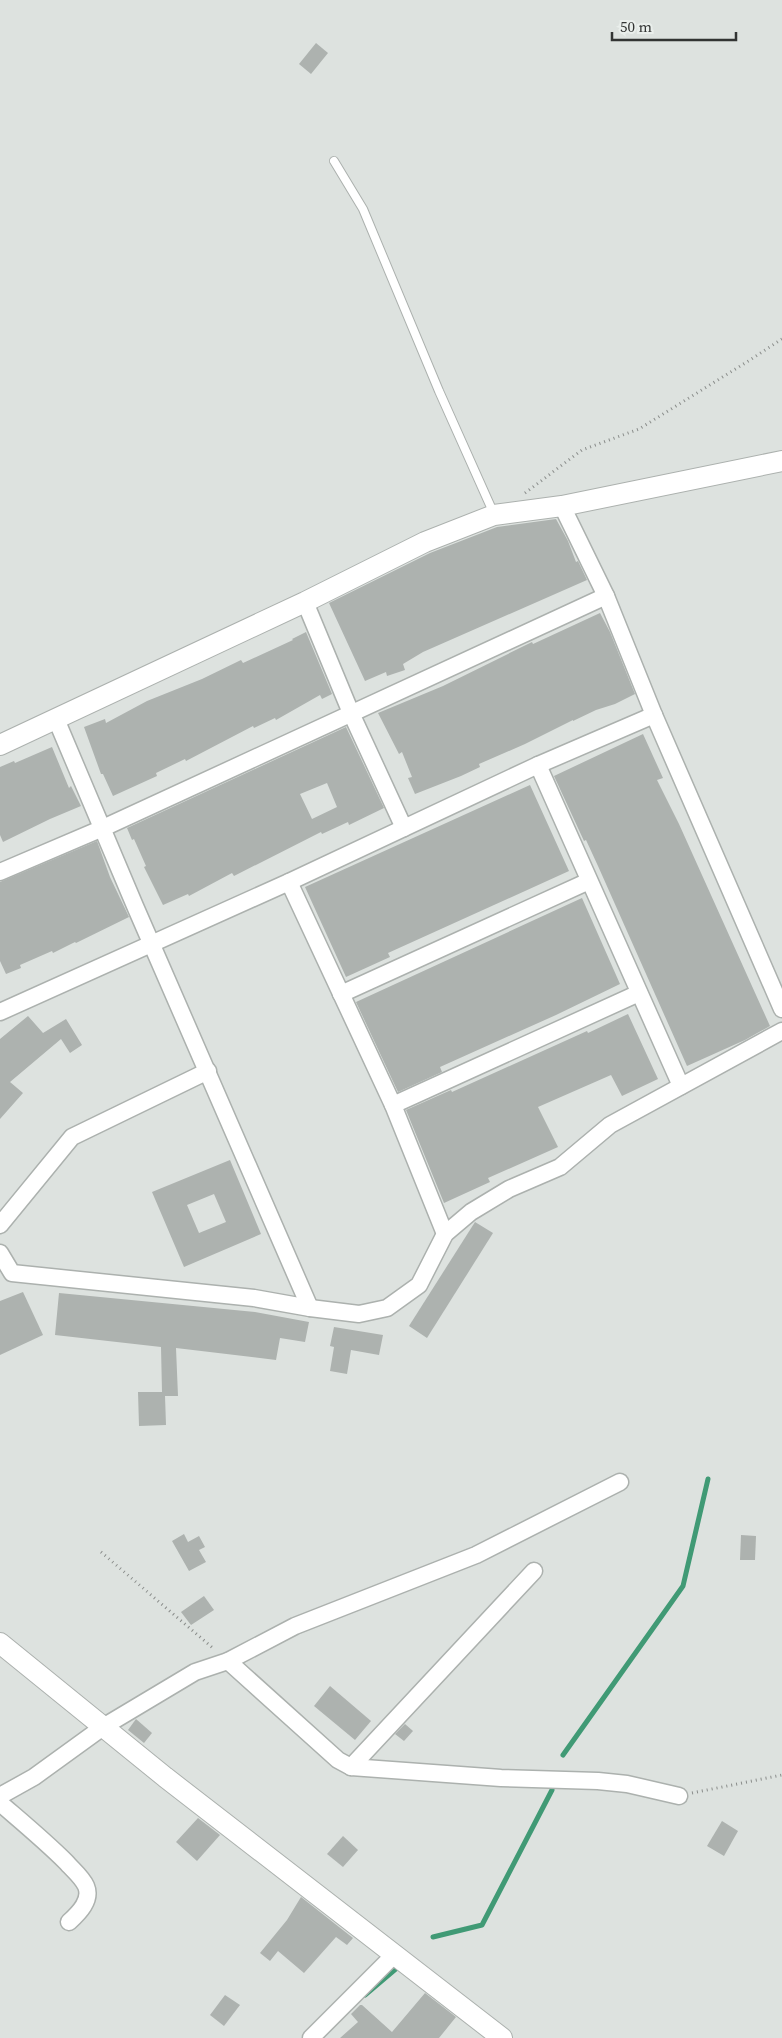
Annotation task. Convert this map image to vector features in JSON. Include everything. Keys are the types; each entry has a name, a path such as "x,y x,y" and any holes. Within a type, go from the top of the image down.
{"street":[{"path":"0,745 305,602 425,542 494,515 562,506 782,461"},
{"path":"562,506 606,596 654,715 782,1008"},
{"path":"0,872 103,828 606,596"},
{"path":"305,602 351,713 404,828"},
{"path":"0,1012 289,882 538,764 654,715"},
{"path":"56,719 310,1308"},
{"path":"538,764 681,1086"},
{"path":"341,994 589,881"},
{"path":"289,882 393,1106 445,1234"},
{"path":"393,1106 639,993"},
{"path":"0,1253 6,1276 254,1298 359,1314 388,1308 419,1285 445,1234 471,1212 509,1188 560,1166 610,1125 782,1030"},
{"path":"0,1225 72,1137 208,1070"},
{"path":"0,1796 34,1777 103,1727 195,1672 228,1661 295,1626 476,1555 620,1482"},
{"path":"351,1767 534,1570"},
{"path":"0,1644 103,1727 502,2038"},
{"path":"228,1661 338,1760 351,1767 502,1778 598,1781 627,1784 679,1796"},
{"path":"0,1803 55,1851 77,1873 86,1886 86,1899 81,1911 70,1922"},
{"path":"311,2038 395,1954"}],"lane":[{"path":"334,161 363,209 439,391 494,515"}],"path":[{"path":"518,498 582,450 639,429 782,339"},
{"path":"101,1552 228,1661"},
{"path":"679,1796 782,1775"}],"building":[{"path":"316,43 328,53 311,74 299,64"},
{"path":"556,519 568,541 576,562 578,561 587,580 423,652 403,664 405,670 387,676 386,672 365,681 329,603 430,553 497,527"},
{"path":"600,613 610,632 635,694 573,720 479,764 480,767 461,776 415,794 408,778 412,777 402,752 399,754 378,713 443,686 532,642 533,644"},
{"path":"306,632 332,694 322,699 320,695 276,720 275,718 254,728 253,726 186,761 185,759 156,773 157,776 113,796 103,774 101,774 84,727 105,719 106,723 147,701 202,679 241,660 243,663"},
{"path":"346,727 384,808 349,825 348,822 322,834 321,832 234,876 232,873 189,896 188,894 163,905 144,867 146,866 134,839 132,840 127,828","holes":["327,783 337,807 312,819 300,794"]},
{"path":"643,734 663,778 657,780 679,824 770,1026 745,1040 687,1066 598,866 586,840 584,841 554,776"},
{"path":"52,747 69,788 71,786 81,806 3,842 0,835 0,767 14,761 15,763"},
{"path":"530,785 569,871 388,953 390,957 346,977 305,887"},
{"path":"97,841 110,877 129,917 76,943 20,965 21,968 6,974 0,961 0,882"},
{"path":"582,898 620,984 440,1067 442,1072 398,1092 356,1002"},
{"path":"628,1014 658,1079 622,1096 611,1075 538,1107 558,1147 488,1178 490,1182 444,1203 406,1110 451,1090 452,1092"},
{"path":"28,1016 43,1033 66,1019 82,1045 70,1053 61,1039 10,1082 23,1093 0,1119 0,1039"},
{"path":"230,1160 261,1234 184,1267 152,1192","holes":["214,1194 226,1222 199,1233 187,1205"]},
{"path":"475,1222 493,1233 427,1338 409,1326"},
{"path":"23,1292 43,1335 0,1355 0,1301"},
{"path":"59,1293 255,1312 309,1322 305,1342 280,1338 276,1360 176,1348 178,1396 165,1396 166,1425 139,1426 138,1392 162,1392 161,1347 55,1335"},
{"path":"334,1327 383,1335 379,1355 351,1350 347,1374 330,1371 334,1347 330,1346"},
{"path":"184,1534 188,1542 199,1536 205,1547 199,1550 206,1562 189,1571 172,1541"},
{"path":"741,1535 756,1536 755,1560 740,1560"},
{"path":"204,1596 214,1610 191,1625 181,1612"},
{"path":"330,1686 371,1721 355,1740 314,1706"},
{"path":"136,1719 152,1733 144,1743 128,1730"},
{"path":"405,1724 413,1731 404,1741 395,1734"},
{"path":"198,1818 220,1835 197,1861 176,1842"},
{"path":"722,1821 738,1831 724,1856 707,1846"},
{"path":"343,1836 358,1850 343,1867 327,1854"},
{"path":"301,1897 353,1938 347,1945 336,1937 304,1973 278,1951 270,1961 260,1953 287,1920"},
{"path":"425,1993 456,2017 439,2038 340,2038 358,2022 351,2014 360,2005 392,2032"},
{"path":"225,1995 240,2005 224,2026 210,2015"}],"waterway":[{"path":"563,1755 683,1586 708,1479"},
{"path":"433,1937 482,1925 552,1790"},
{"path":"365,1995 398,1967"}]}
